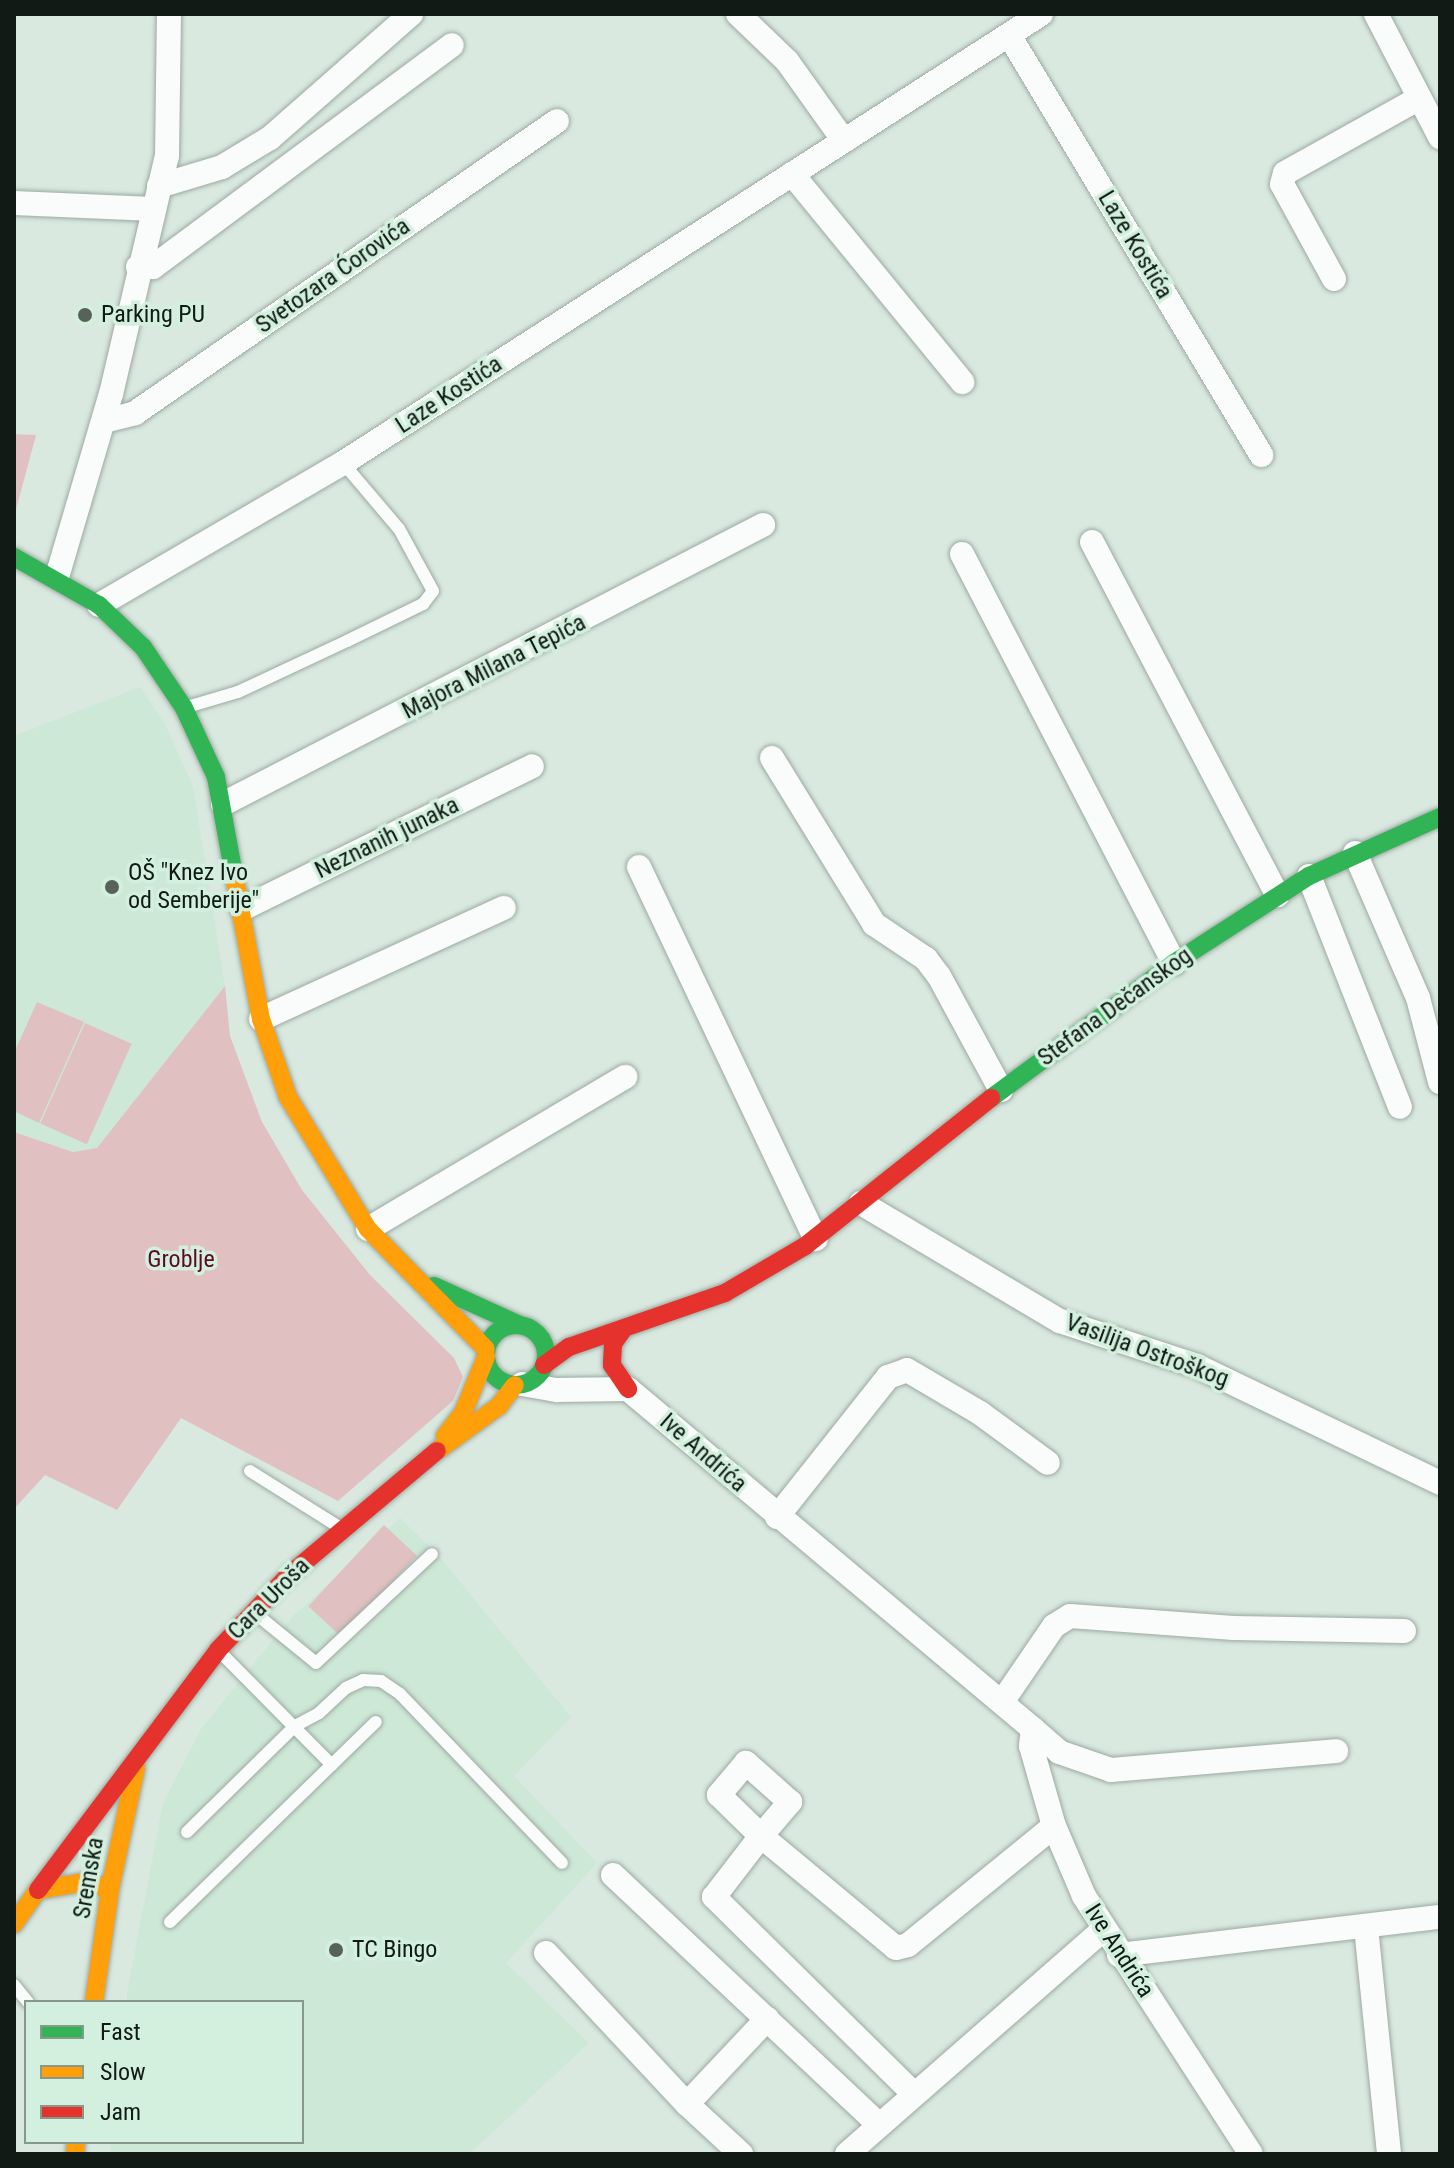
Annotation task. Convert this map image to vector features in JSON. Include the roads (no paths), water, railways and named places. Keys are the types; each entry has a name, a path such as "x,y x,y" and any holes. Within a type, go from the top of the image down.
{"main road":[{"path":"14,557 57,577 99,605 143,647 184,708 223,804 261,1019 288,1097 368,1229 486,1353 495,1376 530,1377"},
{"name":"Stefana Dečanskog","path":"658,1319 725,1293 816,1239 1001,1090 1174,963 1277,895 1355,853 1440,817"},
{"path":"415,1278 525,1327 542,1340 530,1377"},
{"path":"427,1458 463,1413 496,1332 525,1327 658,1319"},
{"path":"427,1458 499,1406 569,1347 658,1319"},
{"path":"622,1331 613,1344 612,1365 628,1389"},
{"name":"Cara Uroša","path":"23,1906 101,1802 137,1764 218,1650 342,1529 427,1458"},
{"name":"Sremska","path":"94,2000 110,1889 137,1764"},
{"path":"23,1906 86,1882 110,1889"}],"street":[{"path":"57,577 104,421 138,267 157,198 172,75 169,14"},
{"path":"14,203 157,198 222,167 270,138 411,14"},
{"path":"738,14 787,61 844,141"},
{"name":"Laze Kostića","path":"99,605 343,463 1041,14"},
{"path":"1376,14 1440,137"},
{"name":"Laze Kostića","path":"1009,35 1261,455"},
{"path":"138,267 153,267 452,45"},
{"path":"1334,279 1282,184 1285,173 1420,98"},
{"name":"Svetozara Ćorovića","path":"104,421 135,413 557,121"},
{"path":"792,174 962,382"},
{"name":"Majora Milana Tepića","path":"223,804 763,525"},
{"path":"1092,542 1277,895"},
{"path":"962,554 1174,963"},
{"path":"772,758 874,924 926,959 939,976 1001,1090"},
{"name":"Neznanih junaka","path":"242,909 532,766"},
{"path":"1355,853 1418,998 1440,1082"},
{"path":"639,867 816,1239"},
{"path":"1309,876 1400,1107"},
{"path":"261,1019 504,908"},
{"path":"368,1229 625,1077"},
{"name":"Vasilija Ostroškog","path":"861,1203 1060,1321 1197,1366 1440,1483"},
{"path":"777,1517 888,1377 907,1370 980,1413 1048,1463"},
{"path":"530,1377 557,1390 628,1389"},
{"name":"Ive Andrića","path":"628,1389 1059,1752 1111,1770 1336,1751"},
{"path":"1002,1702 1054,1626 1070,1616 1234,1628 1404,1631"},
{"name":"Ive Andrića","path":"1033,1729 1031,1746 1054,1826 1103,1930 1251,2154"},
{"path":"914,2094 714,1897 761,1836 896,1948 908,1945 1054,1826"},
{"path":"613,1875 879,2125"},
{"path":"1119,1955 1440,1917"},
{"path":"1366,1927 1389,2154"},
{"path":"847,2154 1103,1930"},
{"path":"546,1953 687,2104 741,2154"},
{"path":"687,2104 767,2019"}],"lane":[{"path":"184,708 238,692 347,641 423,604 433,591 399,529 343,463"},
{"path":"250,1471 342,1529"},
{"path":"254,1612 316,1663 432,1554"},
{"path":"218,1650 332,1765"},
{"path":"187,1832 295,1726 346,1688 363,1680 381,1681 400,1694 562,1863"},
{"path":"170,1922 376,1722"}],"place":[{"name":"Parking PU","path":"85,315"},
{"name":"OŠ \"Knez Ivo od Semberije\"","path":"112,887"},
{"name":"TC Bingo","path":"336,1950"}],"park label":[{"name":"Groblje","path":"181,1260"}]}
